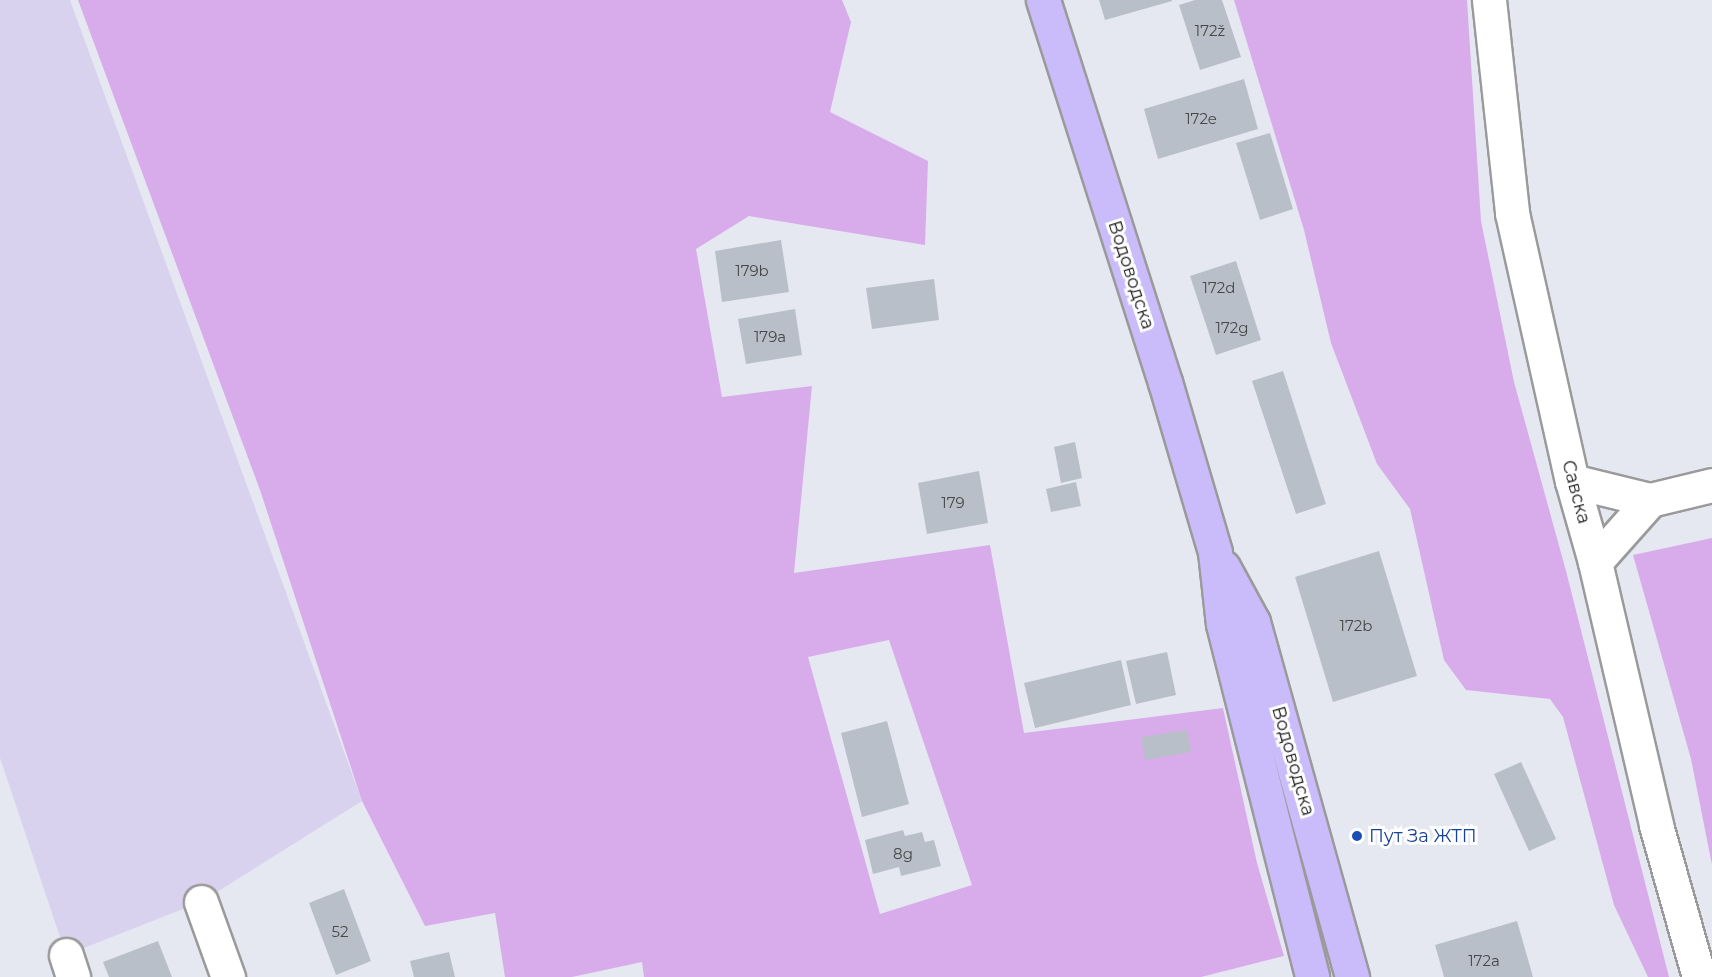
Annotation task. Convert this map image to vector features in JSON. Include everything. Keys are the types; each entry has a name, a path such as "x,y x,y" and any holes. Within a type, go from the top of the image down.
{"main road":[{"name":"Водоводска","path":"1043,0 1165,382 1215,552 1223,624 1312,977"},
{"name":"Водоводска","path":"1215,552 1252,622 1352,977"}],"street":[{"name":"Савска","path":"1489,0 1512,213 1572,481 1595,562 1656,825 1699,977"},
{"path":"1572,481 1650,500 1712,485"},
{"path":"1595,562 1650,500"},
{"path":"201,902 228,977"}],"shaded area":[{"path":"0,0 70,0 362,801 201,902 66,955 0,758"},
{"path":"78,0 842,0 851,22 830,112 928,161 925,245 749,216 696,249 722,397 812,386 794,573 990,545 1024,733 1223,708 1257,863 1284,956 1201,977 644,977 642,962 572,977 505,977 495,913 425,926 362,801 260,490","holes":["889,640 972,885 880,914 808,657"]},
{"path":"1234,0 1467,0 1481,221 1514,382 1566,571 1669,977 1648,977 1614,905 1563,717 1550,699 1466,690 1444,660 1410,509 1377,464 1331,343 1304,230"},
{"path":"1712,538 1712,865 1691,759 1633,555"}],"building":[{"path":"1099,0 1172,0 1172,1 1105,20"},
{"path":"1195,0 1222,0 1241,57 1200,70 1179,5"},
{"path":"1244,79 1258,129 1158,159 1144,109"},
{"path":"1270,133 1293,209 1260,220 1236,143"},
{"path":"781,240 789,292 722,302 715,251"},
{"path":"1236,261 1261,340 1216,355 1190,276"},
{"path":"934,279 939,320 872,329 866,288"},
{"path":"795,309 802,355 746,364 738,319"},
{"path":"1283,371 1326,504 1296,514 1252,381"},
{"path":"1075,442 1082,478 1061,483 1054,447"},
{"path":"979,471 988,523 927,534 918,483"},
{"path":"1076,482 1081,506 1051,512 1046,489"},
{"path":"1379,551 1417,676 1333,702 1295,577"},
{"path":"1167,652 1176,695 1136,704 1126,661"},
{"path":"1121,660 1131,705 1035,728 1024,683"},
{"path":"887,721 909,804 862,817 841,733"},
{"path":"1187,730 1191,752 1145,760 1141,737"},
{"path":"1521,762 1556,839 1529,851 1494,774"},
{"path":"903,830 905,836 922,832 925,842 934,840 941,866 901,876 899,867 873,874 865,840"},
{"path":"344,889 371,961 336,975 309,903"},
{"path":"1517,921 1533,977 1444,977 1435,945"},
{"path":"158,941 172,977 109,977 103,962"},
{"path":"449,952 455,977 414,977 410,961"}],"place":[{"name":"Пут За ЖТП","path":"1357,836"}]}
